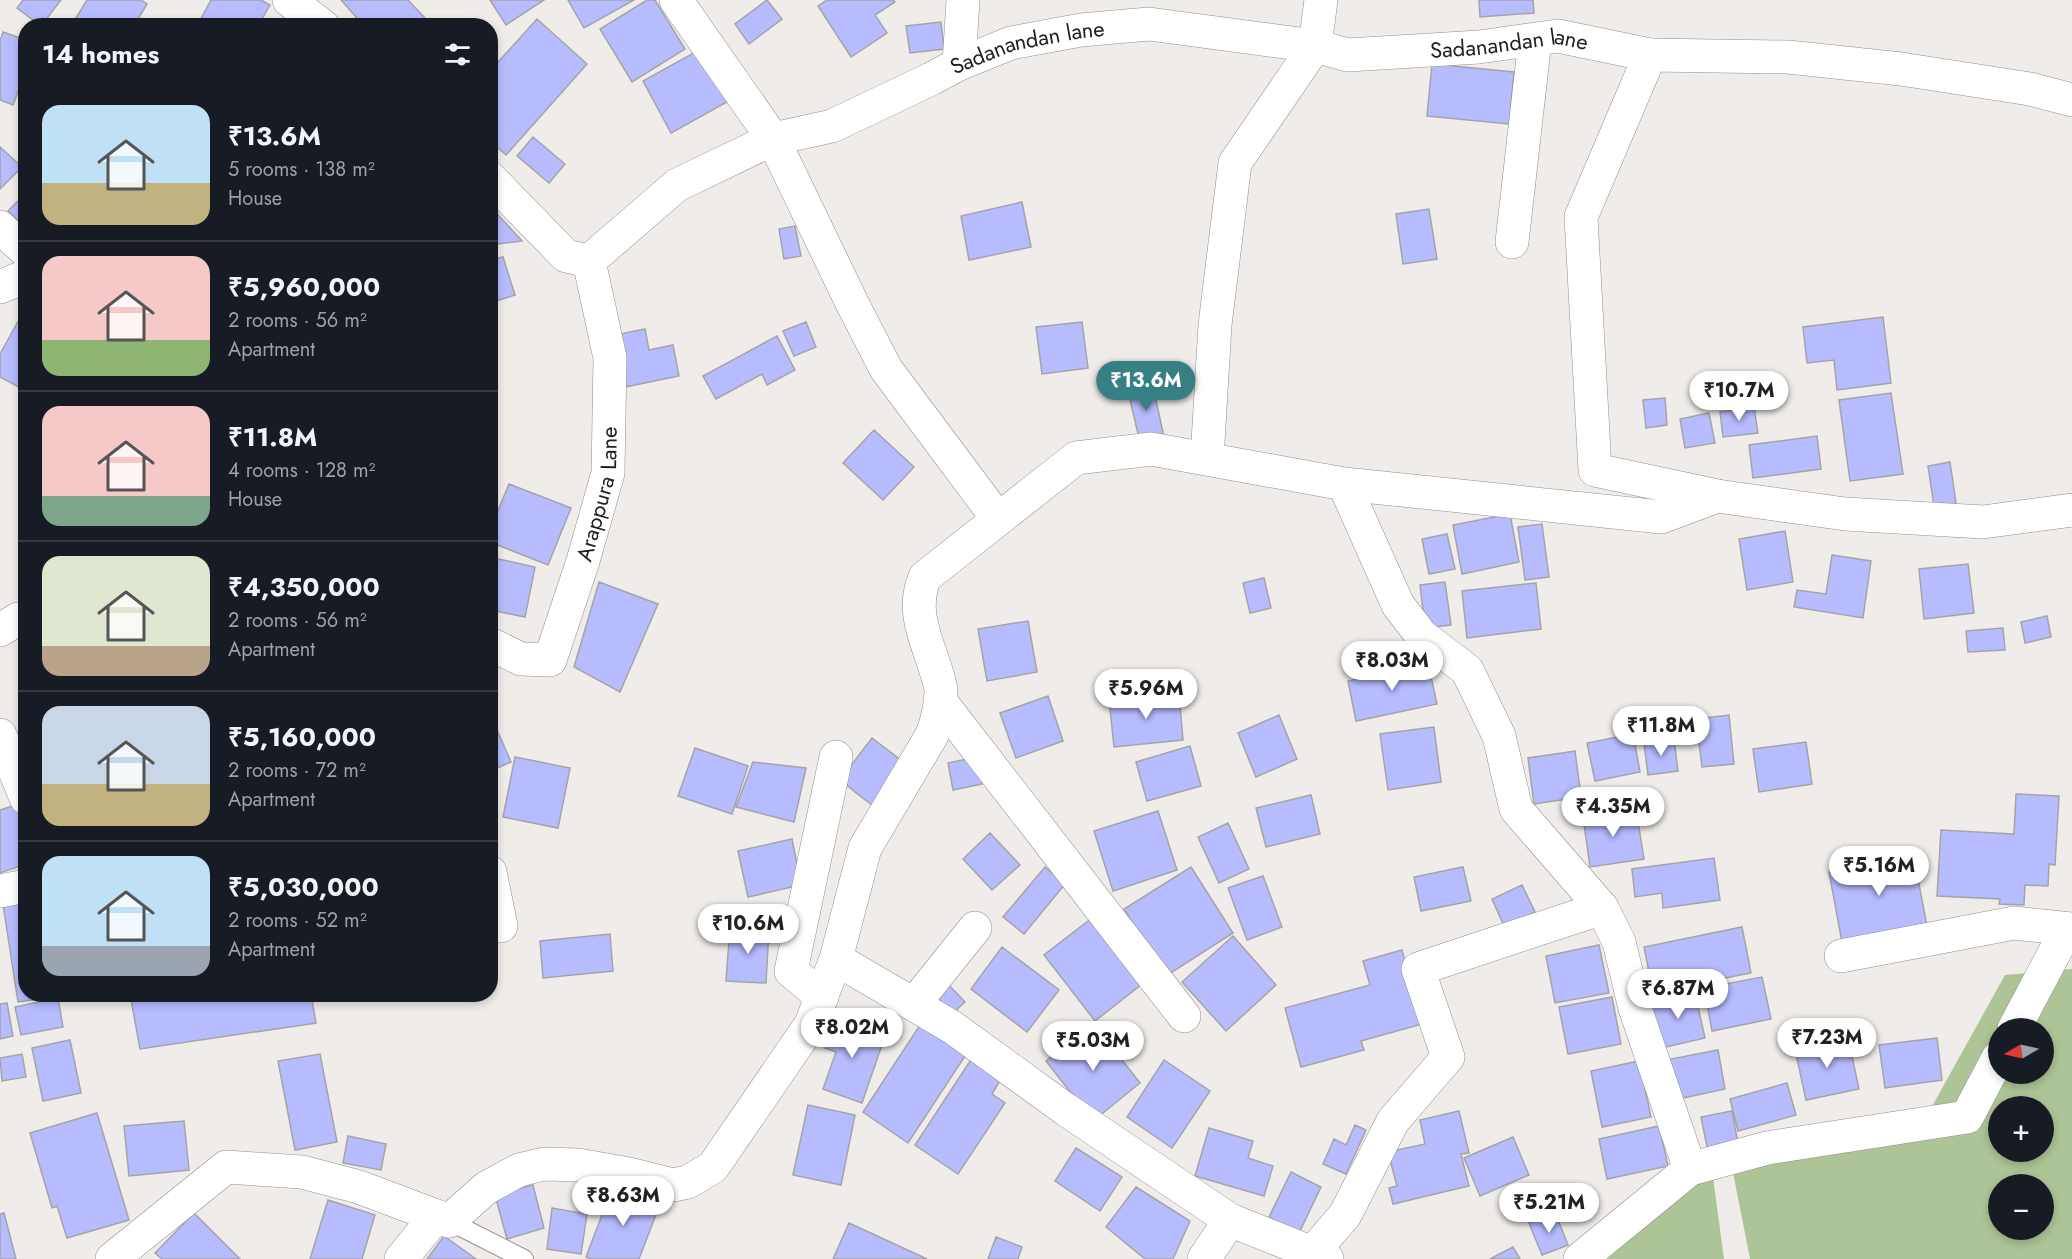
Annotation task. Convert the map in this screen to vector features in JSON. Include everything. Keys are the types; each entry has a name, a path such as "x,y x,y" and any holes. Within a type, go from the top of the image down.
{"street":[{"path":"676,0 773,139 886,369 998,519"},
{"path":"959,64 963,0"},
{"path":"1207,459 1215,325 1236,163 1315,46 1321,0"},
{"name":"Sadanandan lane","path":"589,261 677,185 773,139 832,126 931,80 959,64 1011,43 1081,30 1149,24 1315,46 1348,55 1479,47 1558,36 1650,54 1788,57 1901,69 2030,89 2072,100"},
{"path":"1512,242 1535,39"},
{"path":"1650,54 1581,217 1595,470 1718,496 1845,514 1983,522 2072,510"},
{"path":"498,186 566,256 589,261"},
{"path":"0,227 18,244"},
{"name":"Arappura Lane","path":"498,648 521,659 550,660 583,561 608,473 609,358 589,261"},
{"path":"0,286 18,279"},
{"path":"401,1259 443,1219 486,1188 519,1170 544,1164 588,1167 673,1185 701,1176 724,1154 811,1024 836,959 865,848 932,735 938,720 941,702 938,676 919,615 920,588 925,577 1076,458 1151,449 1344,484 1661,517 1718,496"},
{"path":"1344,484 1398,605 1422,636 1467,669 1499,736 1516,809 1602,908 1619,942 1635,1008 1690,1169"},
{"path":"941,702 1184,1016"},
{"path":"0,735 18,779"},
{"path":"822,997 791,971 836,757"},
{"path":"0,891 18,888"},
{"path":"836,959 952,1027 1065,1109 1230,1220 1320,1256 1345,1215 1393,1121 1448,1057 1418,969 1602,908"},
{"path":"498,911 501,926"},
{"path":"1841,956 2014,923 2069,929 2019,1018"},
{"path":"914,1004 975,928"},
{"path":"1580,1259 1690,1169 1767,1148 1966,1117 1988,1076"},
{"path":"112,1259 226,1167 302,1172 359,1187 443,1219"},
{"path":"1204,1259 1230,1220"}],"lane":[{"path":"443,1219 524,1259"}],"green space":[{"path":"2072,969 2072,1259 1750,1259 1730,1157 1930,1110 2005,975"},
{"path":"1712,1170 1724,1259 1588,1259"}],"building":[{"path":"23,0 61,0 47,18 30,18 17,8"},
{"path":"87,0 141,0 147,4 139,18 76,18"},
{"path":"211,0 261,0 270,5 263,18 201,18"},
{"path":"341,0 408,0 425,18 357,18"},
{"path":"490,0 544,0 506,25"},
{"path":"568,0 634,0 584,28"},
{"path":"647,0 655,0 685,49 632,82 600,29"},
{"path":"767,0 782,19 749,44 735,24"},
{"path":"827,0 893,0 895,2 875,15 887,33 851,57 818,6"},
{"path":"1479,0 1533,0 1534,13 1480,17"},
{"path":"537,19 587,64 506,155 498,148 498,62"},
{"path":"941,22 944,49 910,53 906,26"},
{"path":"3,32 18,37 18,92 13,105 0,100 0,41"},
{"path":"699,50 727,102 671,133 643,81"},
{"path":"1432,64 1514,72 1509,124 1427,116"},
{"path":"533,137 565,164 549,183 517,156"},
{"path":"0,147 18,163 18,171 0,189"},
{"path":"18,201 18,220 8,211"},
{"path":"1022,202 1031,247 969,260 961,216"},
{"path":"1429,209 1437,259 1403,264 1396,214"},
{"path":"498,215 522,241 498,244"},
{"path":"795,226 801,256 784,259 779,229"},
{"path":"503,257 515,295 498,300 498,258"},
{"path":"1883,317 1891,383 1837,390 1834,360 1807,363 1803,327"},
{"path":"18,321 18,387 0,377 0,354"},
{"path":"806,322 816,347 794,356 783,331"},
{"path":"1082,322 1088,368 1042,374 1036,327"},
{"path":"645,329 649,350 673,345 679,376 625,387 615,335"},
{"path":"777,336 795,370 767,385 762,374 716,399 703,376"},
{"path":"1152,382 1164,437 1140,442 1127,387"},
{"path":"1891,393 1903,474 1850,481 1839,400"},
{"path":"1665,398 1667,425 1646,428 1643,400"},
{"path":"1754,407 1758,433 1723,437 1720,412"},
{"path":"1709,413 1715,443 1685,448 1680,419"},
{"path":"874,430 914,467 883,500 843,463"},
{"path":"1817,436 1821,469 1753,478 1749,445"},
{"path":"1950,462 1956,503 1934,506 1928,466"},
{"path":"509,484 571,508 548,565 498,545 498,511"},
{"path":"1510,514 1519,562 1462,574 1453,525"},
{"path":"1542,524 1549,577 1525,580 1518,527"},
{"path":"1785,531 1793,582 1747,590 1739,539"},
{"path":"1447,534 1455,569 1429,574 1422,539"},
{"path":"1832,555 1871,561 1863,618 1794,607 1797,590 1826,594"},
{"path":"498,559 535,567 525,617 498,612"},
{"path":"1968,564 1974,613 1924,619 1919,569"},
{"path":"1264,578 1271,608 1250,613 1243,583"},
{"path":"599,582 658,604 620,692 574,667"},
{"path":"1445,582 1451,625 1425,628 1420,585"},
{"path":"1536,583 1541,629 1467,638 1462,591"},
{"path":"2047,616 2051,637 2025,643 2021,622"},
{"path":"1028,621 1037,672 987,681 978,629"},
{"path":"2003,628 2005,650 1968,652 1966,631"},
{"path":"1428,663 1437,704 1356,721 1348,681"},
{"path":"1179,693 1183,740 1114,747 1109,699"},
{"path":"1048,696 1063,741 1016,758 1000,713"},
{"path":"1279,715 1297,759 1256,777 1238,733"},
{"path":"1729,715 1734,764 1702,767 1696,719"},
{"path":"1434,727 1441,782 1388,790 1380,734"},
{"path":"498,732 511,762 498,768"},
{"path":"1633,734 1640,772 1595,781 1587,743"},
{"path":"872,738 906,764 873,806 840,780"},
{"path":"1674,739 1678,771 1648,775 1644,743"},
{"path":"1806,742 1812,784 1759,792 1753,749"},
{"path":"1190,746 1201,786 1147,801 1136,762"},
{"path":"695,748 748,766 732,814 678,796"},
{"path":"1575,751 1581,797 1534,804 1528,758"},
{"path":"515,757 570,768 558,828 503,817"},
{"path":"977,757 982,784 953,790 948,763"},
{"path":"753,762 806,768 794,822 736,807"},
{"path":"2016,794 2059,796 2055,865 2049,864 2048,886 2025,885 2024,905 1999,904 2000,899 1937,896 1941,830 2014,834"},
{"path":"1311,795 1320,834 1266,847 1256,808"},
{"path":"18,804 18,867 0,873 0,810"},
{"path":"1636,809 1644,859 1590,867 1583,817"},
{"path":"1158,811 1177,870 1113,891 1094,831"},
{"path":"1228,823 1249,869 1219,883 1198,837"},
{"path":"990,833 1020,865 992,890 963,859"},
{"path":"792,839 801,885 748,897 738,851"},
{"path":"1912,848 1927,926 1842,942 1829,872 1870,865 1868,856"},
{"path":"1714,858 1720,900 1663,908 1662,893 1635,897 1632,869"},
{"path":"1045,867 1065,884 1024,934 1003,917"},
{"path":"1191,867 1233,933 1166,976 1124,909"},
{"path":"1463,867 1471,901 1421,911 1414,877"},
{"path":"1263,876 1282,927 1247,940 1228,888"},
{"path":"1522,885 1535,912 1504,926 1492,899"},
{"path":"18,901 18,1002 3,904"},
{"path":"1092,918 1142,984 1095,1021 1044,955"},
{"path":"730,927 769,929 766,983 726,981"},
{"path":"1742,927 1751,973 1653,992 1644,947"},
{"path":"610,934 613,971 543,978 540,941"},
{"path":"1233,936 1276,985 1226,1031 1182,982"},
{"path":"1599,945 1609,993 1555,1003 1546,956"},
{"path":"1002,947 1059,990 1027,1032 971,989"},
{"path":"1402,950 1422,1024 1361,1041 1364,1050 1301,1067 1285,1008 1370,985 1363,961"},
{"path":"1762,977 1771,1019 1712,1031 1704,988"},
{"path":"945,981 965,1002 952,1014 933,993"},
{"path":"1695,993 1705,1038 1661,1048 1650,1003"},
{"path":"1612,997 1621,1044 1568,1054 1559,1007"},
{"path":"39,1002 59,1002 63,1027 21,1035 15,1007"},
{"path":"131,1002 312,1002 316,1023 140,1049"},
{"path":"7,1003 13,1036 0,1039 0,1004"},
{"path":"835,1018 885,1036 862,1103 823,1089 836,1052 825,1048"},
{"path":"922,1022 967,1053 908,1143 863,1112"},
{"path":"1093,1023 1140,1083 1093,1121 1046,1061"},
{"path":"1848,1038 1859,1089 1806,1100 1795,1049"},
{"path":"1937,1038 1942,1080 1885,1088 1879,1045"},
{"path":"70,1040 81,1093 43,1101 32,1048"},
{"path":"1718,1050 1725,1089 1674,1100 1666,1060"},
{"path":"976,1052 1005,1072 992,1094 1005,1103 958,1174 915,1145"},
{"path":"22,1054 26,1077 2,1081 0,1058"},
{"path":"320,1054 337,1142 295,1150 278,1061"},
{"path":"1164,1060 1210,1091 1172,1148 1127,1117"},
{"path":"1639,1061 1651,1117 1602,1127 1591,1071"},
{"path":"1787,1083 1796,1115 1738,1131 1730,1099"},
{"path":"808,1105 855,1115 841,1185 793,1175"},
{"path":"1459,1111 1469,1153 1461,1154 1469,1186 1393,1204 1389,1188 1397,1186 1388,1152 1425,1144 1420,1120"},
{"path":"1732,1111 1739,1149 1709,1156 1701,1117"},
{"path":"97,1113 129,1220 67,1238 57,1206 52,1208 30,1133"},
{"path":"184,1121 189,1170 129,1176 124,1126"},
{"path":"1355,1125 1366,1130 1346,1174 1323,1164 1334,1139 1346,1145"},
{"path":"1659,1126 1668,1166 1607,1179 1599,1139"},
{"path":"1209,1128 1253,1141 1248,1158 1273,1166 1264,1196 1195,1176"},
{"path":"348,1136 386,1144 381,1170 343,1163"},
{"path":"1513,1137 1529,1175 1480,1196 1464,1158"},
{"path":"1076,1148 1122,1177 1100,1211 1055,1181"},
{"path":"1291,1172 1321,1187 1299,1233 1269,1217"},
{"path":"533,1185 544,1228 507,1239 495,1195"},
{"path":"613,1186 660,1204 639,1259 591,1259 586,1257"},
{"path":"1136,1187 1190,1221 1173,1259 1145,1259 1106,1227"},
{"path":"328,1200 375,1215 362,1259 310,1259"},
{"path":"552,1208 587,1214 581,1254 547,1249"},
{"path":"1555,1212 1568,1245 1542,1255 1529,1223"},
{"path":"4,1213 16,1259 0,1259 0,1214"},
{"path":"194,1213 240,1259 162,1259 155,1253"},
{"path":"849,1223 927,1259 833,1259"},
{"path":"444,1236 476,1259 427,1259"},
{"path":"996,1237 1022,1247 1018,1259 988,1259"},
{"path":"1513,1247 1520,1259 1490,1259"}]}
